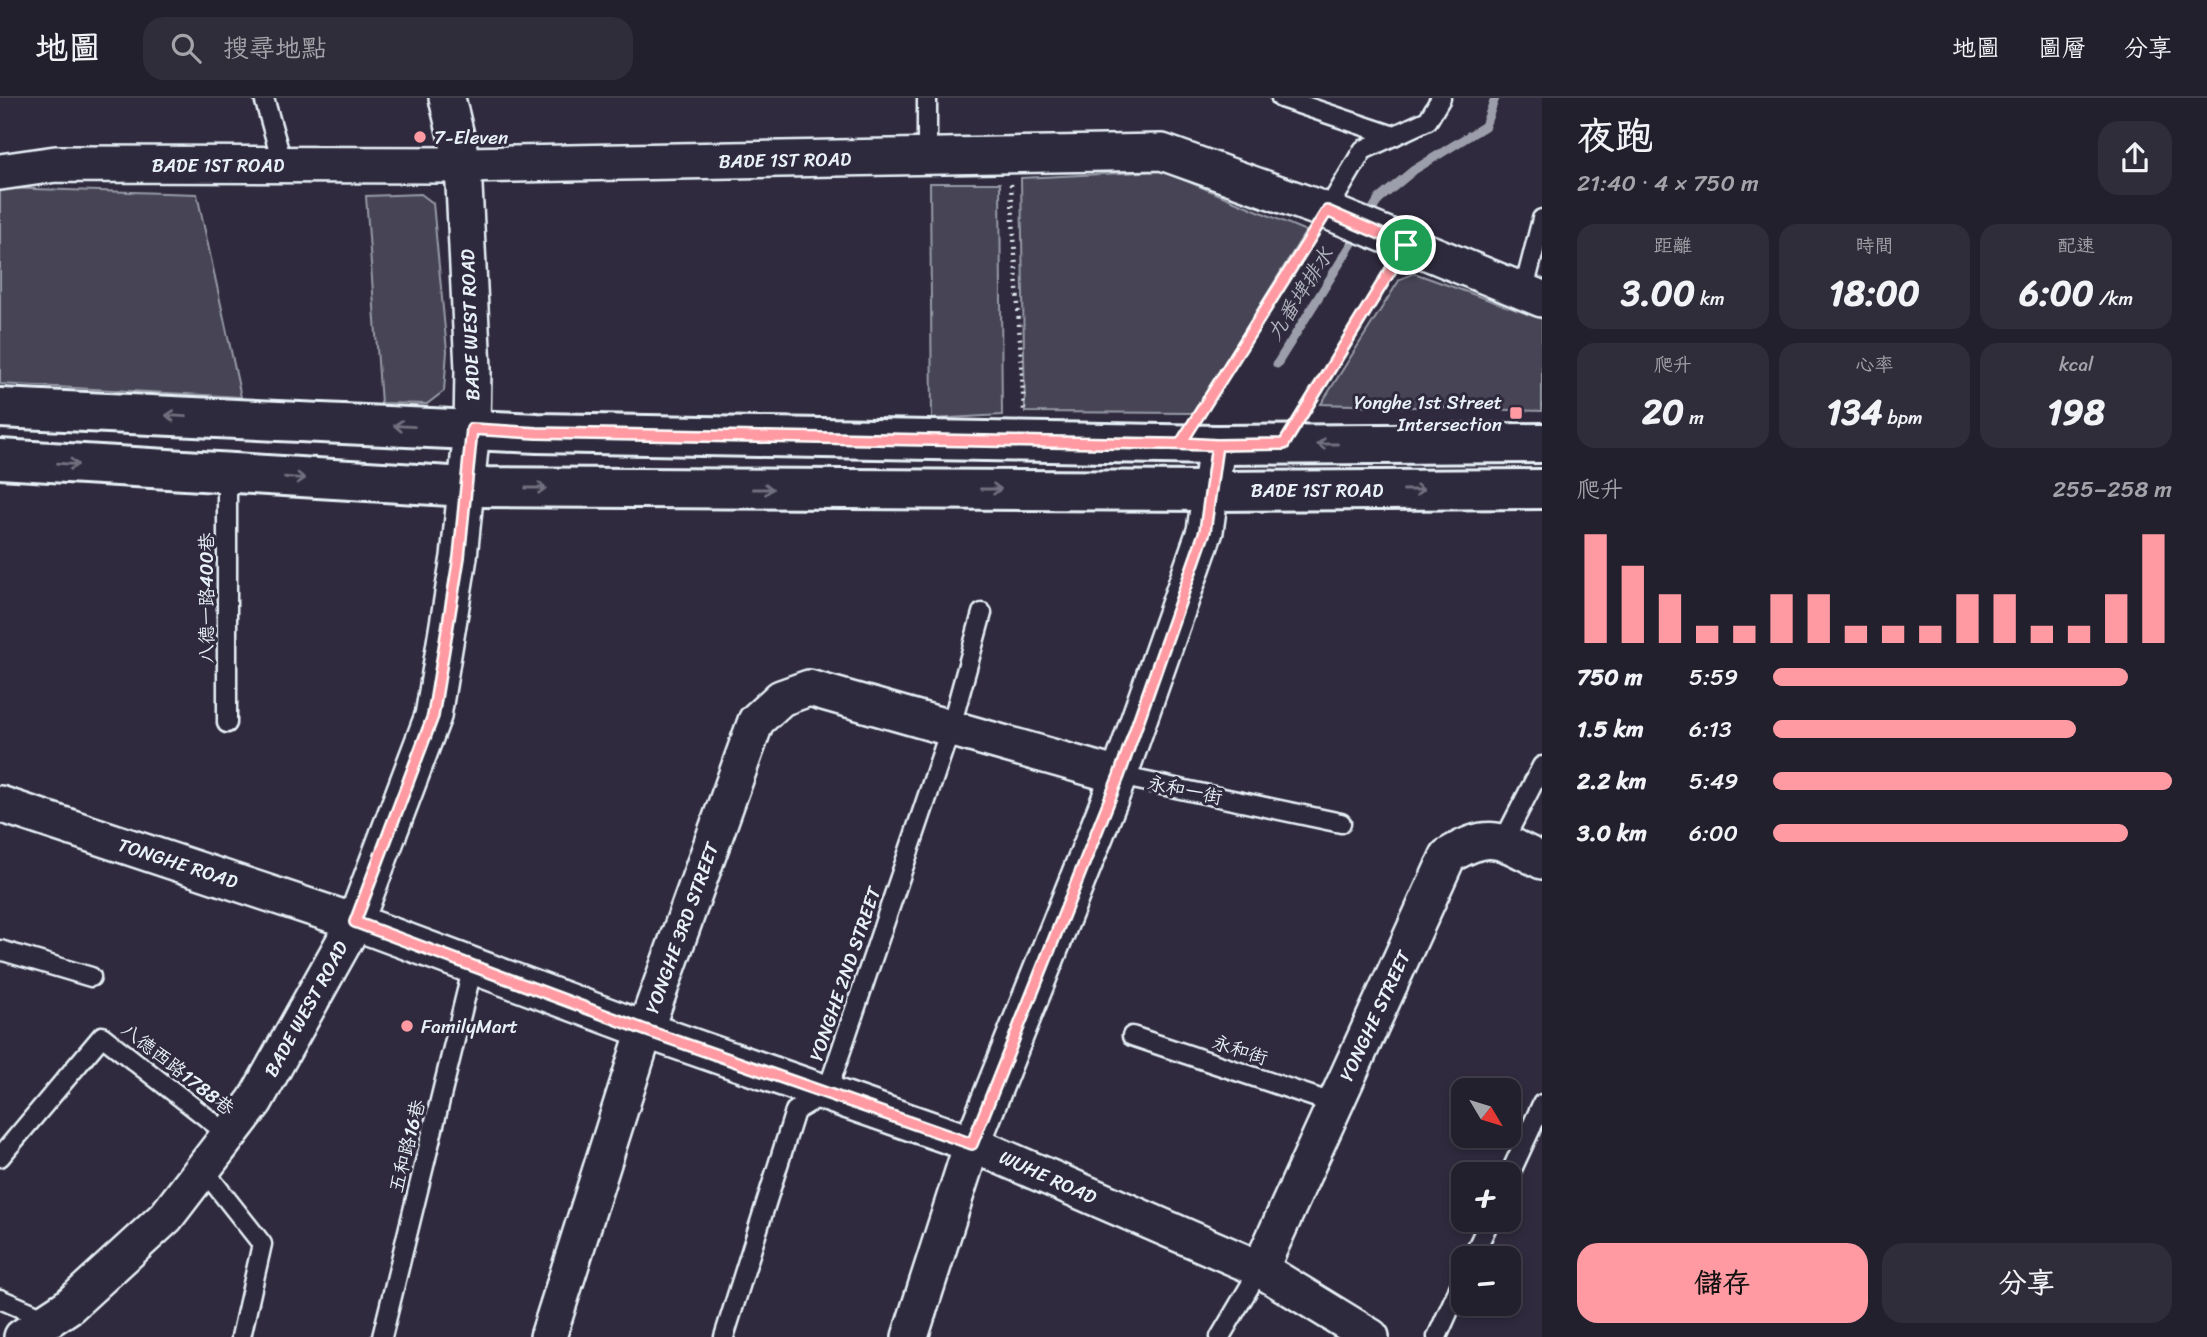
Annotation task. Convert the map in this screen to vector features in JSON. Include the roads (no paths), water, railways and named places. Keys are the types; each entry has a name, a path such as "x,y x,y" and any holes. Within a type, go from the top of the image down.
{"street":[{"name":"BADE WEST ROAD","path":"35,1328 69,1306 166,1217 255,1101 355,922 433,716 467,487 472,429 473,369 463,165 447,98"},
{"name":"BADE 1ST ROAD","path":"0,172 56,164 463,165 1162,152 1327,211 1533,296"},
{"path":"0,408 472,429 1199,444 1542,443"},
{"path":"910,1337 972,1144 1119,776 1205,531 1213,491 1199,444"},
{"name":"BADE 1ST ROAD","path":"0,459 467,487 1213,491 1542,489"},
{"name":"YONGHE 3RD STREET","path":"548,1337 645,1030 756,722 780,698 809,688 950,730"},
{"name":"永和一街","path":"950,730 1119,776"},
{"name":"TONGHE ROAD","path":"0,804 355,922"},
{"name":"YONGHE STREET","path":"1260,1269 1448,856 1475,840 1503,842 1542,861"},
{"name":"WUHE ROAD","path":"355,922 645,1030 972,1144 1260,1269 1371,1337"}],"lane":[{"path":"264,98 283,165"},
{"path":"927,98 927,158"},
{"path":"1281,98 1394,136"},
{"path":"1327,211 1363,150 1428,120 1441,98"},
{"path":"1533,296 1542,219"},
{"name":"八德一路400巷","path":"227,474 227,723"},
{"name":"YONGHE 2ND STREET","path":"724,1337 794,1111 827,1092 950,730 982,613"},
{"path":"1503,842 1542,766"},
{"name":"永和一街","path":"1119,776 1341,823"},
{"path":"0,950 91,977"},
{"name":"五和路16巷","path":"382,1337 472,966"},
{"name":"八德西路1788巷","path":"0,1157 102,1036 229,1135"},
{"name":"永和街","path":"1132,1036 1335,1104"},
{"path":"1515,1162 1542,1104"},
{"path":"203,1169 262,1244 241,1337"},
{"path":"1220,1337 1260,1269"},
{"path":"0,1299 35,1328"},
{"path":"1437,1337 1451,1306"}],"waterway":[{"name":"九番埤排水","path":"1366,220 1379,199 1414,170 1485,126 1495,98"},
{"name":"九番埤排水","path":"1277,364 1359,232"}],"place":[{"name":"7-Eleven","path":"420,137"},
{"name":"Yonghe 1st Street Intersection","path":"1516,413"},
{"name":"FamilyMart","path":"407,1026"}]}
